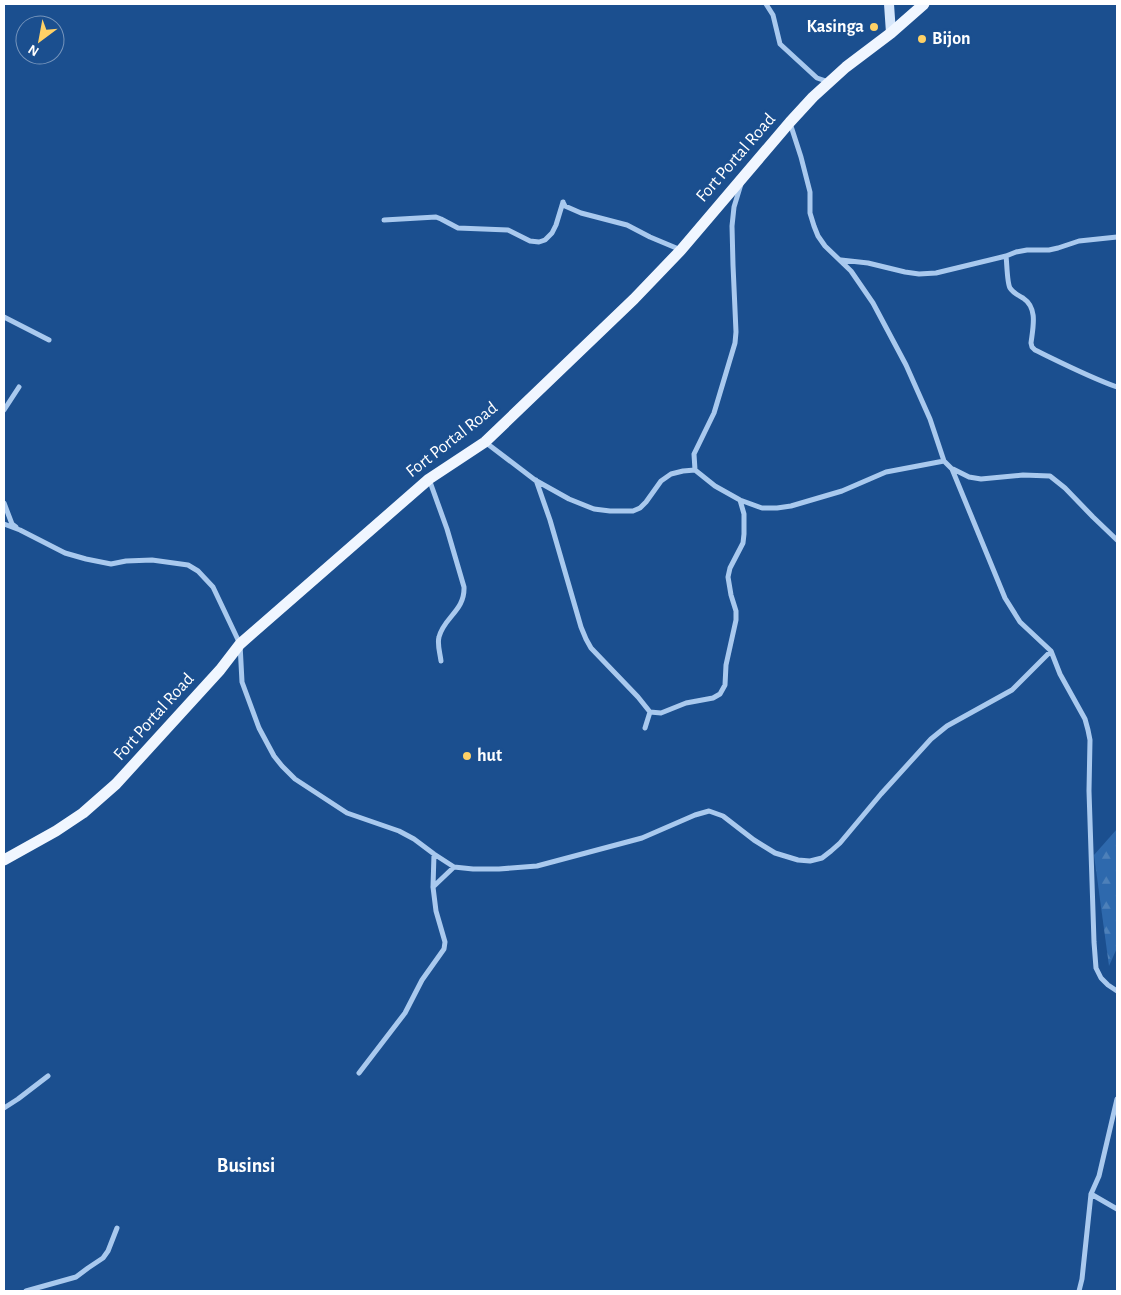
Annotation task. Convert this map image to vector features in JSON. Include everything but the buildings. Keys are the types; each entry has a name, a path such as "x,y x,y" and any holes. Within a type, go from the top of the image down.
{"main road":[{"name":"Fort Portal Road","path":"4,860 56,832 83,813 116,784 220,670 240,644 429,479 484,442 606,328 680,250 790,122 814,97 846,67 891,33 924,4"}],"street":[{"path":"766,4 773,16 780,44 816,78 830,82"},
{"path":"889,4 891,33"},
{"path":"790,122 810,192 810,213 818,236 825,246 852,271 890,334 930,419 944,460 952,469 1005,598 1020,622 1050,651 1060,674 1085,719 1090,740 1089,791 1096,968 1100,978 1117,990"},
{"path":"744,176 734,207 732,226 735,343 714,413 694,454 695,470 715,486 740,500 753,506 769,508 791,506 853,488 886,472 944,460"},
{"path":"384,220 436,217 458,228 508,230 530,241 538,242 545,240 552,234 563,202 565,206 581,213 627,225 680,250"},
{"path":"840,260 868,263 919,274 936,273 1016,252 1049,250 1079,241 1117,237"},
{"path":"1006,256 1009,286 1029,303 1032,308 1032,347 1098,380 1117,387"},
{"path":"4,317 48,340"},
{"path":"4,410 19,387"},
{"path":"484,442 535,480 569,499 594,509 633,511 640,508 661,481 671,474 695,470"},
{"path":"952,469 970,477 981,479 1023,475 1050,476 1065,488 1117,540"},
{"path":"429,479 447,529 464,587 462,601 442,628 438,640 441,661"},
{"path":"535,480 550,520 580,627 586,640 591,648 650,712 661,713 686,703 713,698 720,694 725,685 726,665 736,620 728,577 730,568 743,543 744,514 740,500"},
{"path":"4,503 12,524 20,530"},
{"path":"744,514 753,506"},
{"path":"4,524 65,553 102,563 111,564 126,561 152,560 188,565 198,571 213,587 240,644 242,682 259,728 274,756 282,766 295,779 347,813 399,831 454,867 498,869 537,866 642,838 695,815 709,811 723,816 754,840 775,853 798,860 810,861 822,858 840,843 881,794 932,739 947,726 1012,690 1050,651"},
{"path":"644,728 650,712"},
{"path":"359,1073 405,1013 422,980 444,950 445,942 436,911 433,886 434,854"},
{"path":"433,886 454,867"},
{"path":"4,1108 48,1076"},
{"path":"1079,1291 1082,1279 1091,1194 1099,1176 1117,1099"},
{"path":"1091,1194 1117,1209"},
{"path":"26,1291 76,1277 103,1258 108,1251 116,1228"}],"green space":[{"path":"1117,829 1117,948 1109,966 1094,855"}],"place":[{"name":"Kasinga","path":"874,27"},
{"name":"Bijon","path":"922,39"},
{"name":"hut","path":"467,756"}],"district":[{"name":"Businsi","path":"246,1166"}]}
